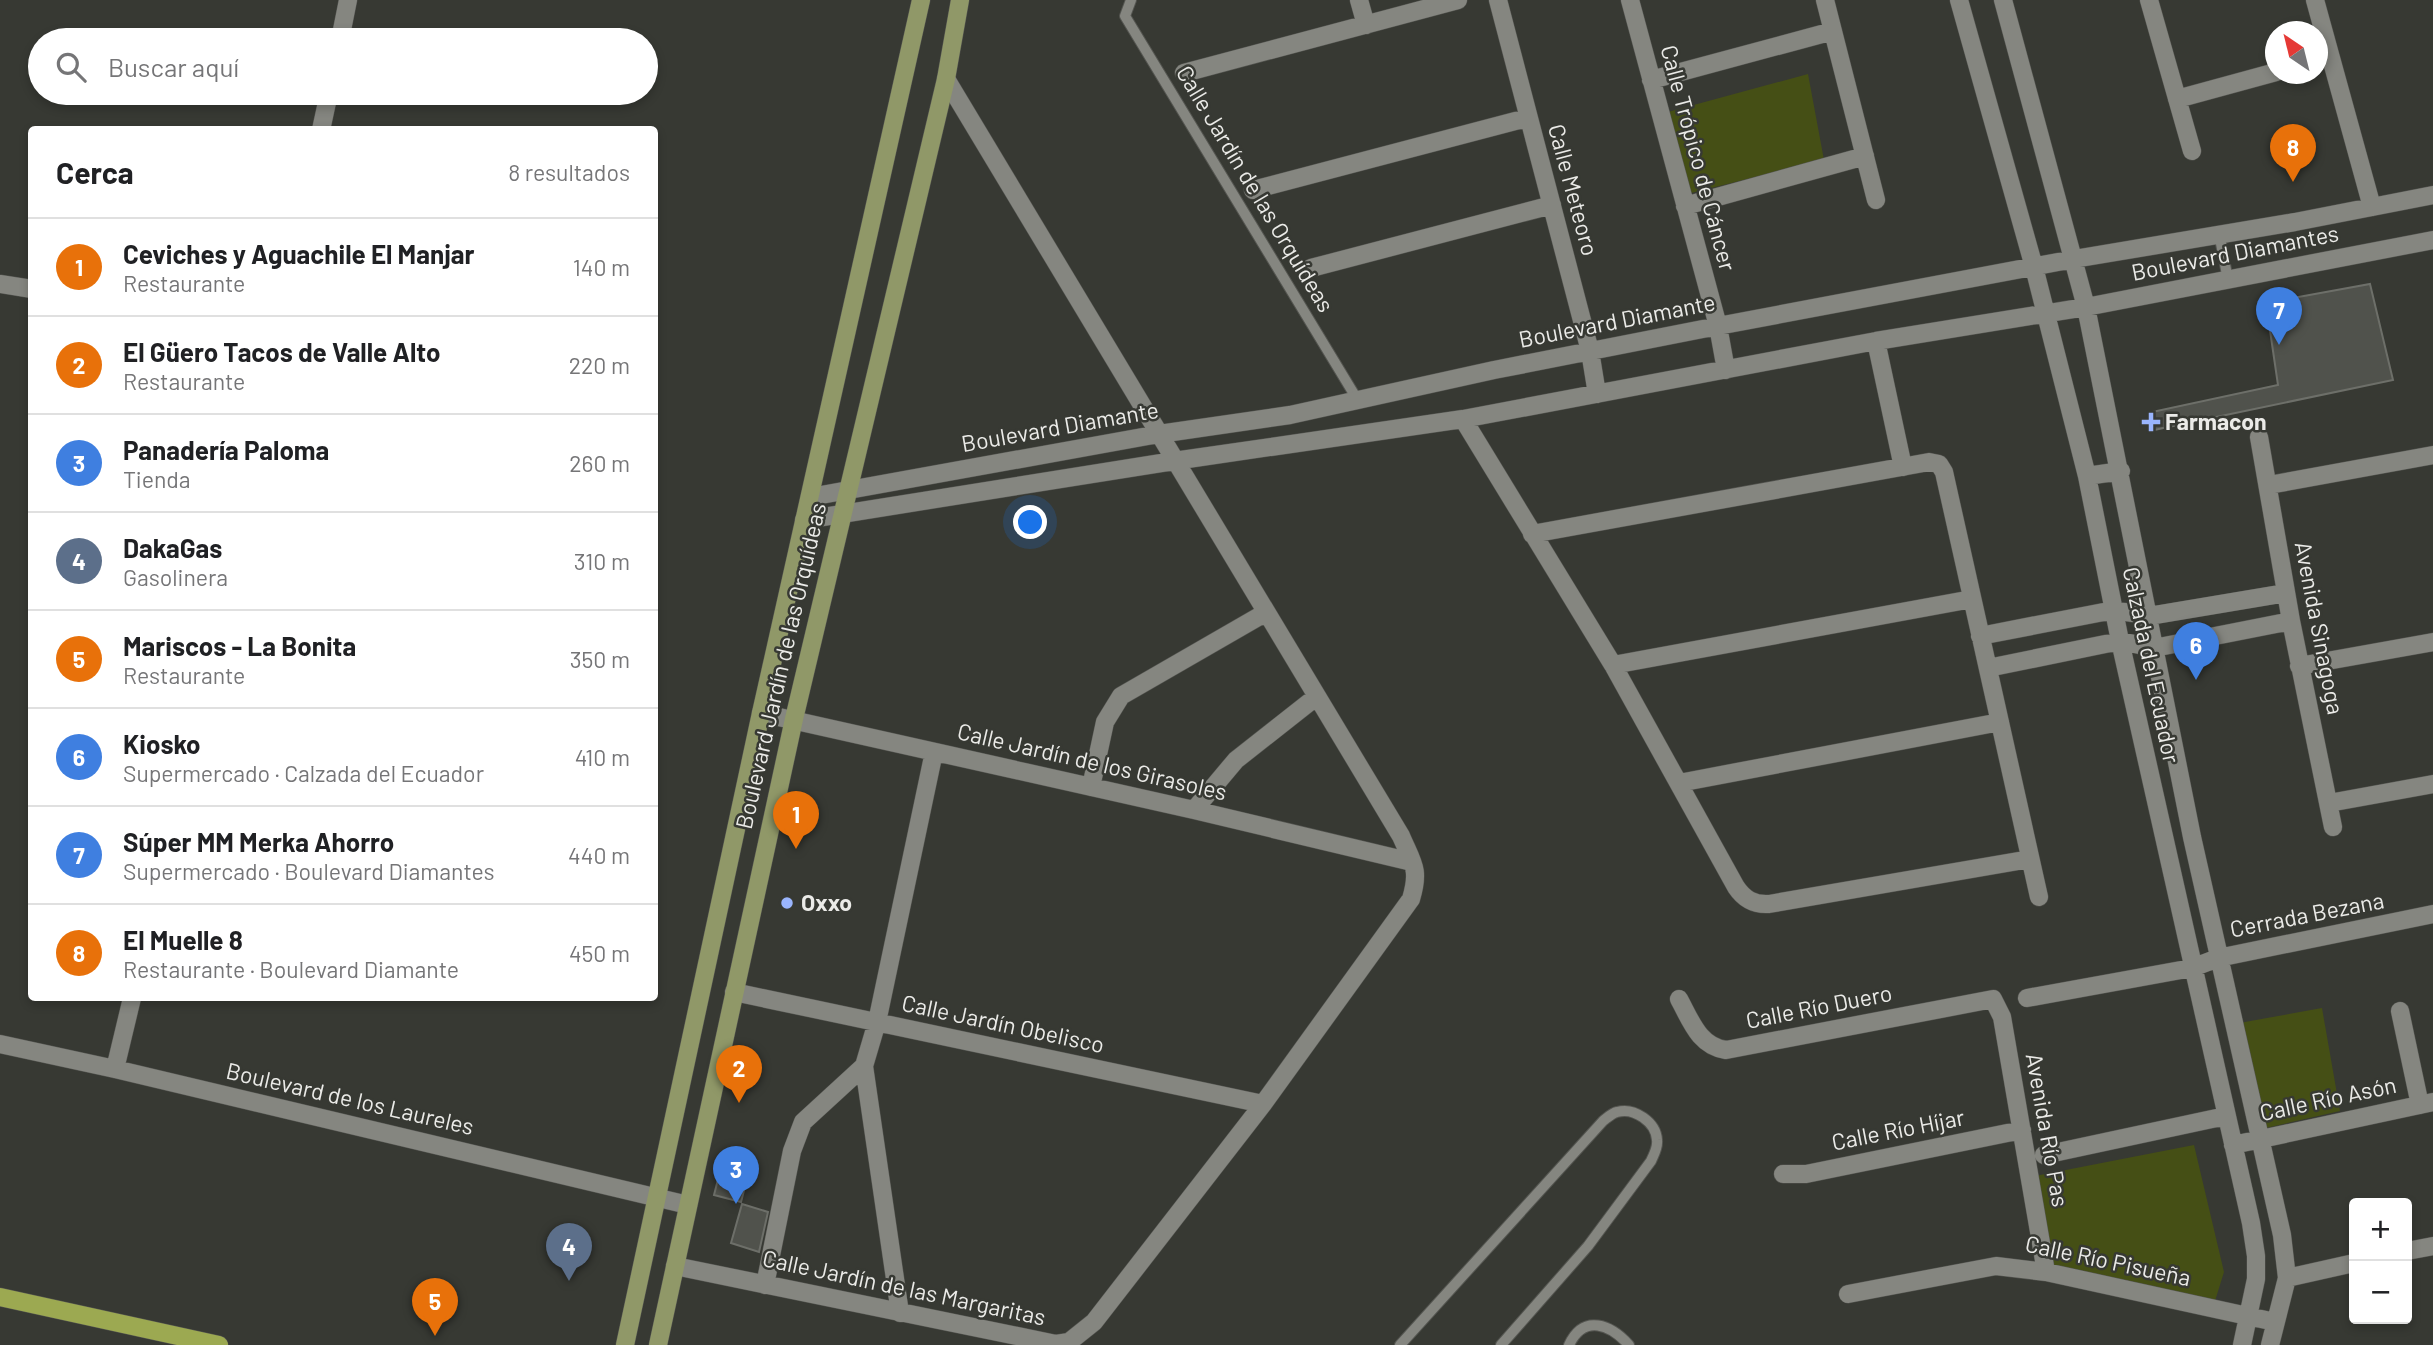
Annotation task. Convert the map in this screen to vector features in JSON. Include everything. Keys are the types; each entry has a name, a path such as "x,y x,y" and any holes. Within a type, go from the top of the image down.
{"main road":[{"path":"0,1297 219,1345"}],"street":[{"path":"342,28 348,0"},
{"name":"Boulevard Jardín de las Orquídeas","path":"625,1345 761,713 921,0"},
{"name":"Boulevard Jardín de las Orquídeas","path":"658,1345 793,719 946,79 960,0"},
{"path":"1359,0 1366,24"},
{"path":"1184,73 1458,0"},
{"name":"Calle Meteoro","path":"1498,0 1590,351 1597,394"},
{"name":"Calle Trópico de Cáncer","path":"1630,0 1718,326 1726,370"},
{"path":"1825,0 1877,200"},
{"name":"Calzada del Ecuador","path":"1959,0 2034,267 2087,475 2120,641 2233,1145 2256,1256 2256,1279 2242,1345"},
{"name":"Calzada del Ecuador","path":"2003,0 2087,307 2192,837 2287,1260 2287,1278 2270,1345"},
{"path":"2149,0 2192,151"},
{"path":"2315,0 2318,21"},
{"path":"1651,80 1833,31"},
{"path":"2328,71 2372,207"},
{"path":"2177,99 2265,75"},
{"path":"946,79 1401,836 1412,862"},
{"path":"322,126 326,105"},
{"path":"1253,190 1527,118"},
{"path":"1685,206 1865,156"},
{"name":"Boulevard Diamante","path":"810,496 1159,434 1290,415 1718,326 2433,195"},
{"path":"1311,268 1552,205"},
{"name":"Boulevard Diamantes","path":"2046,313 2433,240"},
{"path":"0,284 28,288"},
{"path":"804,520 1174,461 1463,419 1876,341 2046,313"},
{"path":"1876,341 1903,467"},
{"path":"1463,419 1613,665 1736,887 1747,900 1760,904 2030,859"},
{"name":"Avenida Sinagoga","path":"2259,437 2291,621 2333,827"},
{"path":"2269,485 2432,459"},
{"path":"1532,534 1903,467 1939,464 1944,472 2039,897"},
{"path":"2087,475 2121,471"},
{"path":"1980,636 2114,610 2149,616 2286,593"},
{"path":"1613,665 1972,598"},
{"path":"1091,787 1105,722 1121,696 1265,613"},
{"path":"1988,668 2120,641 2154,648 2291,621"},
{"path":"2300,666 2433,642"},
{"path":"1194,810 1236,760 1316,697"},
{"name":"Calle Jardín de los Girasoles","path":"761,713 1412,862"},
{"path":"1679,783 2000,722"},
{"path":"900,1313 864,1066 877,1022 934,752"},
{"path":"2329,803 2433,784"},
{"path":"2165,843 2192,837"},
{"name":"Calle Jardín de las Margaritas","path":"675,1266 1056,1344 1069,1342 1094,1322 1263,1104 1411,899 1417,874 1412,862"},
{"name":"Cerrada Bezana","path":"2027,998 2192,968 2218,958 2433,915"},
{"name":"Calle Jardín Obelisco","path":"734,992 1263,1104"},
{"name":"Calle Río Duero","path":"1679,999 1699,1036 1714,1048 1726,1050 1993,999"},
{"name":"Avenida Río Pas","path":"1993,999 2003,1017 2046,1272"},
{"path":"116,1069 131,1001"},
{"path":"2400,1011 2426,1104"},
{"name":"Boulevard de los Laureles","path":"0,1044 688,1205"},
{"path":"765,1285 792,1151 803,1122 864,1066"},
{"name":"Calle Río Asón","path":"2233,1145 2426,1104"},
{"path":"2044,1155 2226,1116"},
{"name":"Calle Río Híjar","path":"1783,1174 1806,1174 2022,1130"},
{"path":"2412,1250 2433,1245"},
{"path":"2287,1278 2349,1264"},
{"name":"Calle Río Pisueña","path":"1848,1294 1996,1266 2046,1272 2275,1322"}],"lane":[{"name":"Calle Jardín de las Orquídeas","path":"1131,0 1125,16 1357,399"},
{"path":"2219,233 2228,279"},
{"path":"1400,1345 1603,1121 1615,1112 1629,1111 1641,1116 1651,1125 1657,1137 1657,1148 1651,1161 1588,1246 1501,1345"},
{"path":"1569,1345 1581,1329 1594,1325 1607,1326 1629,1345"}],"green space":[{"path":"1808,74 1824,160 1691,193 1668,112"},
{"path":"2322,1008 2340,1111 2257,1130 2234,1024"},
{"path":"2194,1145 2224,1272 2215,1301 2053,1267 2035,1176"}],"building":[{"path":"2370,284 2393,380 2154,430 2152,412 2278,385 2266,303"},
{"path":"723,1160 750,1167 741,1202 714,1195"},
{"path":"742,1204 768,1212 759,1252 731,1243"}],"place":[{"name":"El Muelle 8","path":"2293,182"},
{"name":"Súper MM Merka Ahorro","path":"2279,345"},
{"name":"Farmacon","path":"2151,422"},
{"name":"Kiosko","path":"2196,680"},
{"name":"Ceviches y Aguachile El Manjar","path":"796,849"},
{"name":"Oxxo","path":"787,903"},
{"name":"El Güero Tacos de Valle Alto","path":"739,1103"},
{"name":"Panadería Paloma","path":"736,1204"},
{"name":"DakaGas","path":"569,1281"},
{"name":"Mariscos - La Bonita","path":"435,1336"}]}
